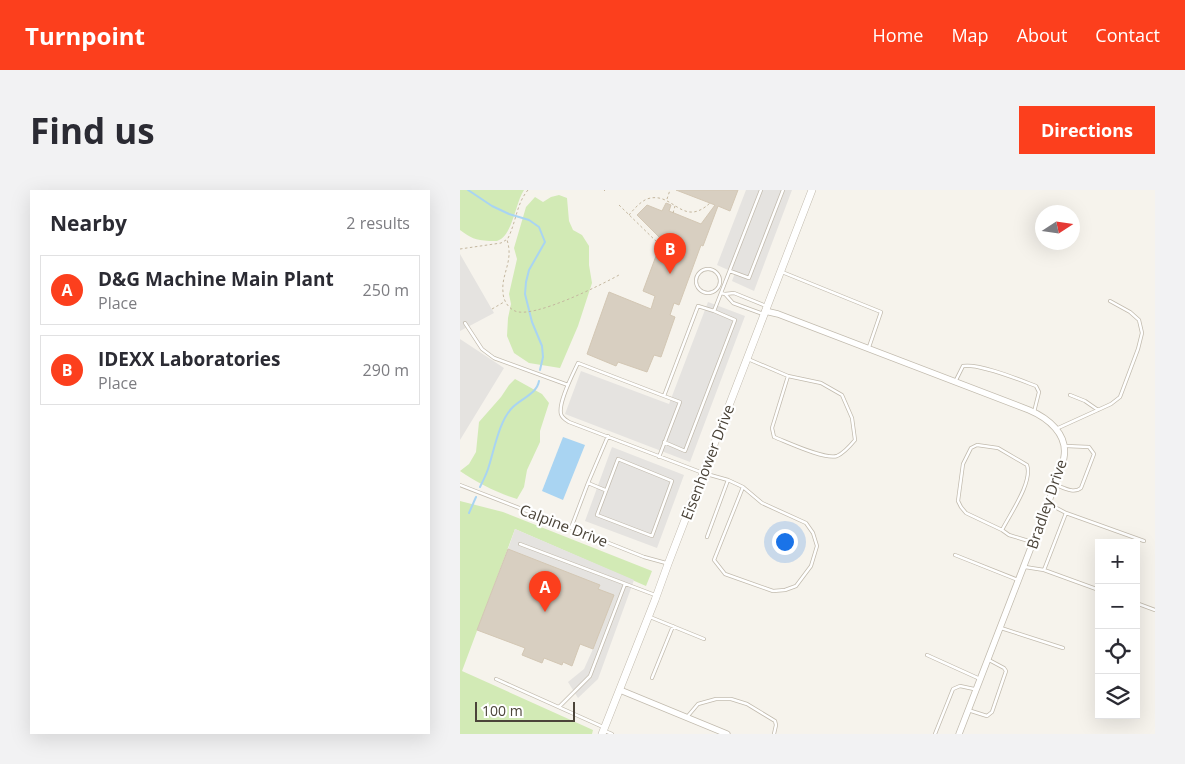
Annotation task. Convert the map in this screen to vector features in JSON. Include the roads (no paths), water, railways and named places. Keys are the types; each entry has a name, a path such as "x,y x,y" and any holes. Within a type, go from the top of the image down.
{"street":[{"name":"Eisenhower Drive","path":"603,731 657,596 812,190"},
{"name":"Bradley Drive","path":"765,311 778,314 1042,415 1056,429 1064,446 1064,457 1055,484 959,734"},
{"path":"620,690 727,734"}],"lane":[{"path":"714,311 723,294 760,190"},
{"path":"730,271 749,278 782,190"},
{"path":"716,291 720,285 718,272 710,268 702,270 697,277 696,284 701,291 708,293 716,291 723,294 733,303 765,311"},
{"path":"780,271 881,312 868,349"},
{"path":"723,294 734,294 765,311"},
{"path":"1056,429 1112,404 1120,397 1142,333 1139,320 1130,312 1110,301"},
{"path":"664,396 698,306 735,320 685,451 664,442"},
{"path":"465,323 482,349 494,358 568,385"},
{"path":"747,358 788,376 821,383 842,395 852,418 855,440 836,456 820,455 774,437 772,428 788,376"},
{"path":"659,456 680,402 578,363 561,404 563,418 569,422 703,473 728,480 743,487 762,504 806,523 813,532 817,546 811,566 796,586 785,590 773,591 725,574 714,560 743,487"},
{"path":"955,382 963,366 968,365 980,367 1036,386 1039,392 1034,412"},
{"path":"1070,396 1085,401 1098,410"},
{"path":"571,528 608,436"},
{"path":"1002,530 1025,487 1027,465 998,448 978,445 971,448 963,464 958,501 966,513 1009,535 1033,542"},
{"path":"1055,484 1074,491 1079,490 1094,454 1090,447 1064,446"},
{"path":"618,459 672,481 652,536 597,515 606,491 618,459"},
{"path":"707,536 728,480"},
{"path":"588,483 606,491"},
{"name":"Calpine Drive","path":"460,485 644,557 668,564"},
{"path":"1048,503 1066,513 1144,541"},
{"path":"1044,570 1066,513"},
{"path":"520,544 657,596"},
{"path":"955,555 1018,580"},
{"path":"1024,566 1044,570 1095,589"},
{"path":"559,707 590,676 625,584"},
{"path":"1140,604 1155,610"},
{"path":"649,616 704,639"},
{"path":"652,678 673,626"},
{"path":"1000,628 1063,648"},
{"path":"927,656 980,679"},
{"path":"968,710 987,716 992,712 1006,671 1004,668 988,660"},
{"path":"496,680 559,707 612,734"},
{"path":"936,734 953,689 960,686 976,690"},
{"path":"686,718 698,704 716,699 731,699 746,704 775,721 774,734"}],"water":[{"path":"563,437 585,445 563,500 542,491"}],"waterway":[{"path":"468,190 492,206 529,220 539,227 545,242 529,270 525,294 532,322 542,346 543,357 540,370"},
{"path":"480,487 507,414 515,405 532,393 538,386 539,381"},
{"path":"469,513 476,497"}],"place":[{"name":"IDEXX Laboratories","path":"670,274"},
{"name":"D&G Machine Main Plant","path":"545,612"}]}
